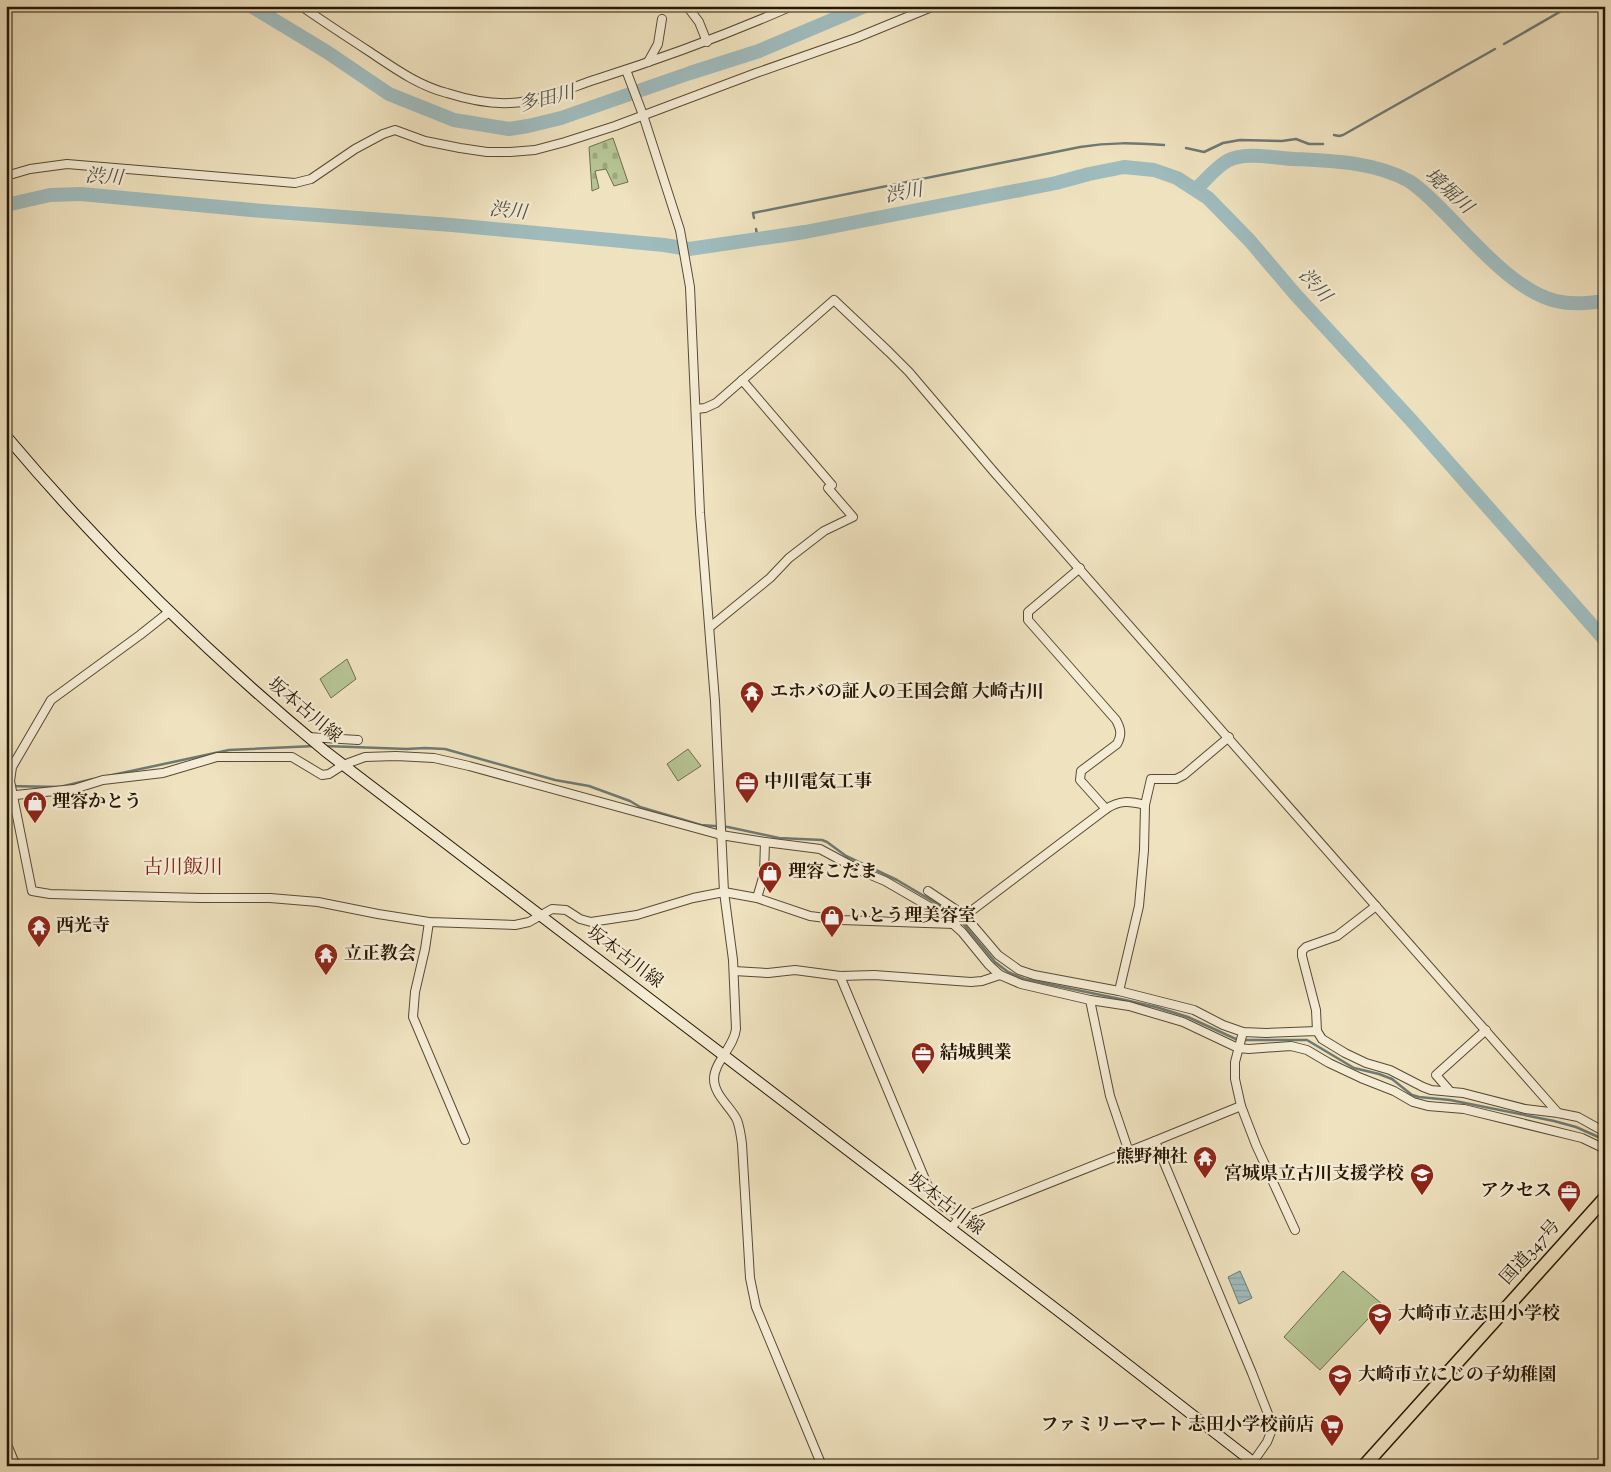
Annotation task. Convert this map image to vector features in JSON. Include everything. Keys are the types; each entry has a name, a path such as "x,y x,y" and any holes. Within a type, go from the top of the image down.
{"highway":[{"name":"国道347号","path":"1364,1466 1605,1198"}],"main road":[{"name":"坂本古川線","path":"6,436 46,484 92,534 169,612 242,680 309,738 1255,1464"}],"street":[{"path":"301,6 404,74 445,93 464,98 510,103 540,98 627,73 648,62 707,42 792,6"},
{"path":"688,6 699,22 707,42"},
{"path":"6,176 30,168 67,164 294,183 311,179 355,148 382,134 395,130 425,141 487,152 535,150 616,126 642,113 856,38 934,6"},
{"path":"648,62 658,44 662,19"},
{"path":"627,73 681,233 690,287 700,513 715,701 724,892 734,971 736,1029 735,1036 714,1078 716,1088 732,1112 740,1131 750,1278 756,1307 822,1466"},
{"path":"696,409 705,408 716,403 834,300 908,372 1558,1113"},
{"path":"710,627 770,578 789,558 824,531 853,517 828,488 832,485 742,380"},
{"path":"1080,568 1028,612 1028,620 1119,725 1121,731 1117,744 1081,771 1080,775 1080,780 1106,809"},
{"path":"169,612 51,700 12,767 9,795 32,891 50,894 270,898 318,902 429,922 515,925 529,922 552,909 566,910 580,919 591,922 637,915 693,898 724,892 757,898 802,914 830,919 959,919 1106,809 1121,802 1130,801 1145,805"},
{"path":"309,738 358,740"},
{"path":"1120,991 1138,906 1142,876 1145,805 1151,779 1176,779 1184,775 1229,738"},
{"path":"9,795 74,790 103,780 163,773 217,757 292,757 322,775 329,774 343,765 365,757 434,758 721,833 765,842 820,849 959,919 998,955 1019,970 1120,991 1194,1010 1242,1034 1317,1031"},
{"path":"757,898 764,874 765,842"},
{"path":"928,891 958,909 959,919 989,965 1000,975 1021,984 1128,1006 1183,1022 1249,1049 1291,1046 1307,1050 1329,1063 1360,1078 1394,1091 1413,1102 1428,1106 1464,1110 1582,1138 1605,1149"},
{"path":"1376,906 1337,936 1306,947 1302,951 1316,1010 1317,1031 1322,1039 1366,1063 1390,1070 1431,1090 1449,1090 1525,1109 1578,1117 1605,1132"},
{"path":"429,922 415,992 413,1017 465,1140"},
{"path":"734,971 768,972 795,970 840,976 874,976 971,982 982,981 1000,975"},
{"path":"840,976 932,1196 934,1200 953,1212 959,1219"},
{"path":"1095,987 1092,999 1110,1096 1129,1152"},
{"path":"1449,1090 1436,1075 1486,1030"},
{"path":"1242,1034 1235,1062 1235,1078 1242,1106 1256,1145 1295,1230"},
{"path":"950,1229 959,1219 1242,1106"},
{"path":"1154,1141 1270,1419 1269,1437 1255,1464"},
{"path":"6,1442 16,1466"}],"green space":[{"path":"613,138 628,182 614,186 606,169 595,171 599,188 592,191 589,147"},
{"path":"347,659 356,679 331,698 320,679"},
{"path":"688,749 701,766 678,781 667,764"},
{"path":"1343,1271 1382,1304 1320,1370 1284,1337"}],"water":[{"path":"1240,1271 1252,1298 1239,1304 1228,1277"}],"waterway":[{"name":"多田川","path":"251,6 327,52 389,94 454,120 509,129 561,118 759,51 865,6"},
{"path":"1504,44 1570,6"},
{"path":"1334,135 1343,135 1495,49"},
{"path":"1186,148 1204,152 1223,143 1240,140 1282,141 1296,139 1309,144 1323,144"},
{"path":"754,218 753,213 1080,147 1122,143 1164,145"},
{"name":"境堀川","path":"1196,189 1227,161 1242,156 1339,162 1368,166 1396,175 1419,188 1496,265 1541,296 1568,303 1605,301"},
{"name":"渋川","path":"6,205 50,195 81,194 263,211 452,225 689,249 805,232 1056,183 1124,167 1154,170 1177,178 1208,198 1250,241 1295,294 1411,420 1605,640"},
{"path":"756,229 758,240"},
{"path":"103,777 229,750 315,746"},
{"path":"325,746 445,749 555,780 589,786 630,801 640,807 701,825 728,827 779,838 822,840 846,856 897,880 956,915 995,962 1008,972 1024,979 1156,1007 1188,1017 1238,1040 1307,1040 1354,1068 1392,1079 1412,1095 1450,1100 1554,1121 1576,1127 1605,1140"},
{"path":"6,786 60,787 93,779"}],"place":[{"name":"エホバの証人の王国会館 大崎古川","path":"752,714"},
{"name":"中川電気工事","path":"747,804"},
{"name":"理容かとう","path":"35,824"},
{"name":"理容こだま","path":"770,894"},
{"name":"いとう理美容室","path":"832,938"},
{"name":"西光寺","path":"39,948"},
{"name":"立正教会","path":"326,976"},
{"name":"結城興業","path":"923,1075"},
{"name":"熊野神社","path":"1205,1179"},
{"name":"宮城県立古川支援学校","path":"1422,1196"},
{"name":"アクセス","path":"1569,1213"},
{"name":"大崎市立志田小学校","path":"1380,1336"},
{"name":"大崎市立にじの子幼稚園","path":"1340,1397"},
{"name":"ファミリーマート 志田小学校前店","path":"1332,1447"}],"district":[{"name":"古川飯川","path":"183,868"}]}
